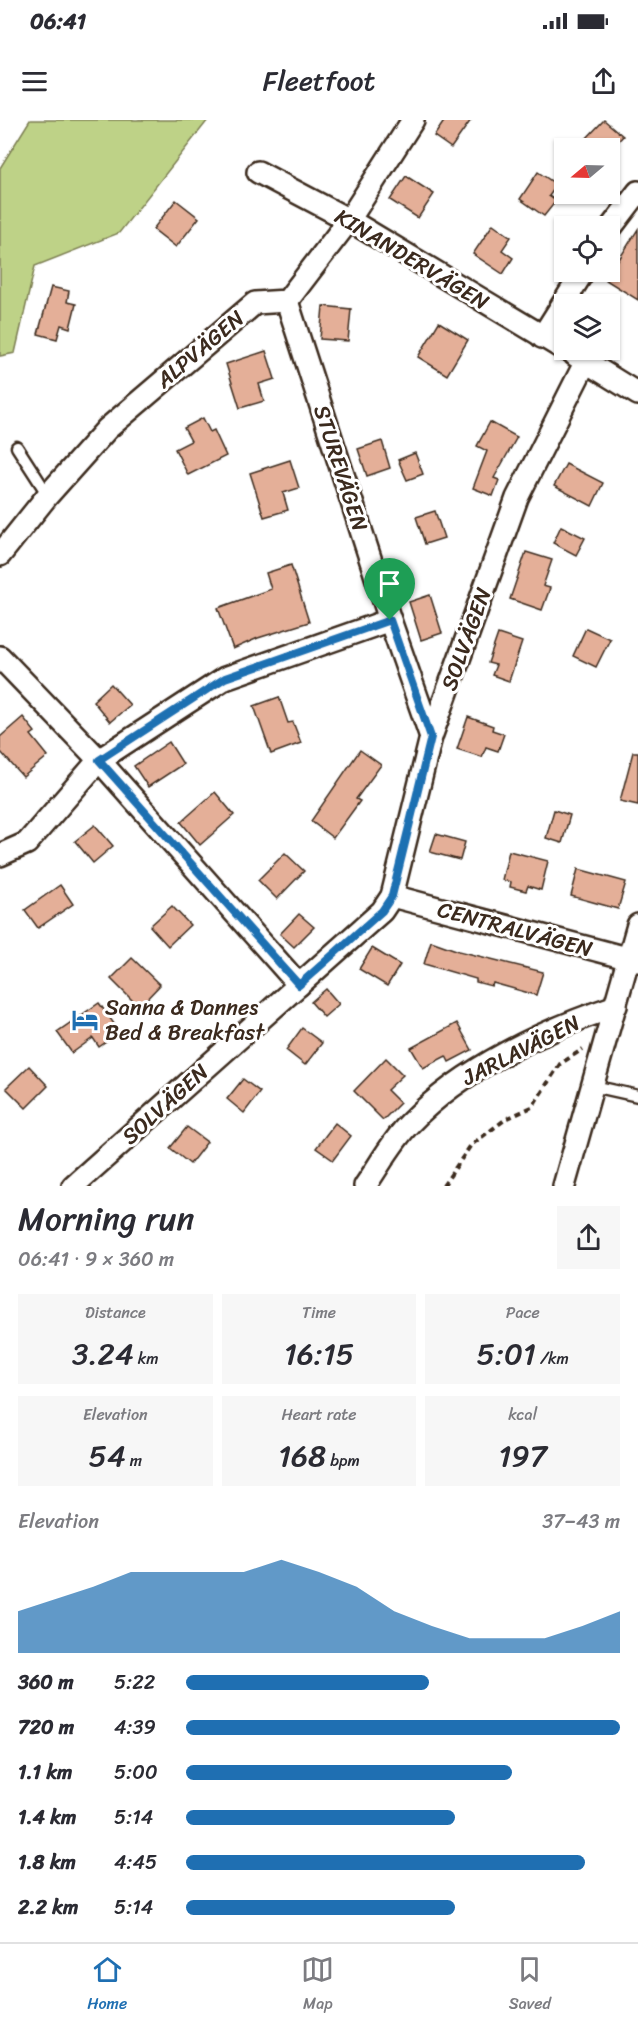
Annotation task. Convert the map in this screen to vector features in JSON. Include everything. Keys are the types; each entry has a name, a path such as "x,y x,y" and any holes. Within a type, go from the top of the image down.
{"street":[{"path":"287,301 349,220 412,120"},
{"name":"KINANDERVÄGEN","path":"258,172 349,220 554,344"},
{"path":"620,216 638,192"},
{"path":"542,337 577,282"},
{"name":"ALPVÄGEN","path":"0,555 48,495 107,429 255,303 287,301"},
{"name":"STUREVÄGEN","path":"287,301 390,620 431,737"},
{"name":"KINANDERVÄGEN","path":"586,361 638,394"},
{"name":"SOLVÄGEN","path":"74,1186 382,911 392,896 431,737 517,498 586,361"},
{"path":"0,855 27,843 99,760 225,678 390,620"},
{"path":"0,657 99,760 299,985"},
{"name":"CENTRALVÄGEN","path":"392,896 633,960"},
{"path":"564,1186 615,1006 633,960 638,925"},
{"name":"JARLAVÄGEN","path":"364,1186 409,1124 462,1078 573,1020 615,1006"}],"lane":[{"path":"17,447 48,495"},
{"path":"592,1086 638,1096"}],"path":[{"path":"443,1186 471,1145 506,1119 520,1115 532,1107 560,1064 574,1053 606,1040"}],"green space":[{"path":"30,120 208,120 119,233 35,266 15,353 0,356 0,168"}],"building":[{"path":"445,120 471,120 451,148 434,136"},
{"path":"604,120 623,136 620,139 587,138"},
{"path":"538,172 554,183 554,189 549,196 554,200 554,204 544,216 520,199"},
{"path":"406,176 434,194 418,218 390,200"},
{"path":"176,200 199,218 176,247 153,229"},
{"path":"493,224 511,237 502,250 513,258 503,274 473,254"},
{"path":"638,229 638,300 609,282 620,282 620,258"},
{"path":"51,287 69,291 67,302 76,304 70,328 61,325 57,339 38,334"},
{"path":"323,306 351,309 348,341 320,339"},
{"path":"439,322 468,340 447,375 418,357"},
{"path":"266,351 275,379 259,384 264,401 240,408 226,364"},
{"path":"203,418 210,432 214,430 226,456 188,475 175,449 191,441 184,428"},
{"path":"490,422 517,437 494,478 499,480 493,496 473,488 487,451 477,446"},
{"path":"382,441 390,468 367,476 358,449"},
{"path":"415,453 423,474 407,480 398,460"},
{"path":"290,460 299,488 283,493 288,510 264,517 250,473"},
{"path":"566,464 603,483 592,506 554,486"},
{"path":"435,511 444,538 425,544 416,517"},
{"path":"561,526 585,538 576,555 553,543"},
{"path":"526,552 552,560 543,586 550,588 542,610 510,599"},
{"path":"291,565 309,622 258,638 233,649 218,608 271,589 266,573"},
{"path":"430,595 442,633 421,640 409,602"},
{"path":"586,628 610,639 596,667 573,656"},
{"path":"498,634 522,642 509,681 492,675 496,665 488,663"},
{"path":"111,684 130,705 110,722 93,701"},
{"path":"279,697 288,723 293,722 301,743 271,754 254,706"},
{"path":"23,717 35,732 31,735 48,756 23,777 0,751 0,737"},
{"path":"468,717 493,726 492,730 504,734 498,751 486,747 482,757 457,749"},
{"path":"169,742 183,764 148,787 134,766"},
{"path":"360,750 381,765 356,799 360,801 333,838 311,821"},
{"path":"633,752 638,752 638,805 620,801"},
{"path":"215,792 234,815 200,845 181,822"},
{"path":"554,810 570,815 562,843 546,838"},
{"path":"95,825 113,846 93,863 75,841"},
{"path":"436,834 465,842 460,860 430,852"},
{"path":"509,851 548,861 541,890 528,886 526,891 510,887 511,882 502,880"},
{"path":"285,853 304,871 277,899 258,880"},
{"path":"578,869 626,882 618,909 571,896"},
{"path":"60,885 73,904 38,928 25,910"},
{"path":"172,906 190,925 168,946 150,926"},
{"path":"299,914 314,927 294,947 280,934"},
{"path":"431,941 459,951 543,972 536,995 493,983 492,986 476,982 476,979 424,964"},
{"path":"372,948 400,965 387,986 359,969"},
{"path":"132,958 160,985 139,1007 111,979"},
{"path":"326,989 339,1004 324,1017 311,1002"},
{"path":"99,1003 120,1032 99,1047 93,1038 72,1053 57,1032"},
{"path":"457,1023 472,1050 449,1062 446,1056 423,1068 411,1048"},
{"path":"302,1028 322,1043 305,1065 286,1050"},
{"path":"386,1058 403,1075 387,1090 400,1103 383,1120 354,1091"},
{"path":"29,1066 48,1086 26,1108 6,1088"},
{"path":"243,1079 260,1092 244,1113 227,1099"},
{"path":"335,1123 351,1136 333,1160 316,1148"},
{"path":"187,1127 207,1142 190,1164 170,1148"}],"place":[{"name":"Sanna & Dannes Bed & Breakfast","path":"85,1020"}],"route":[{"path":"390,620 431,737 392,896 382,911 299,985 99,760 225,678 390,620"}]}
